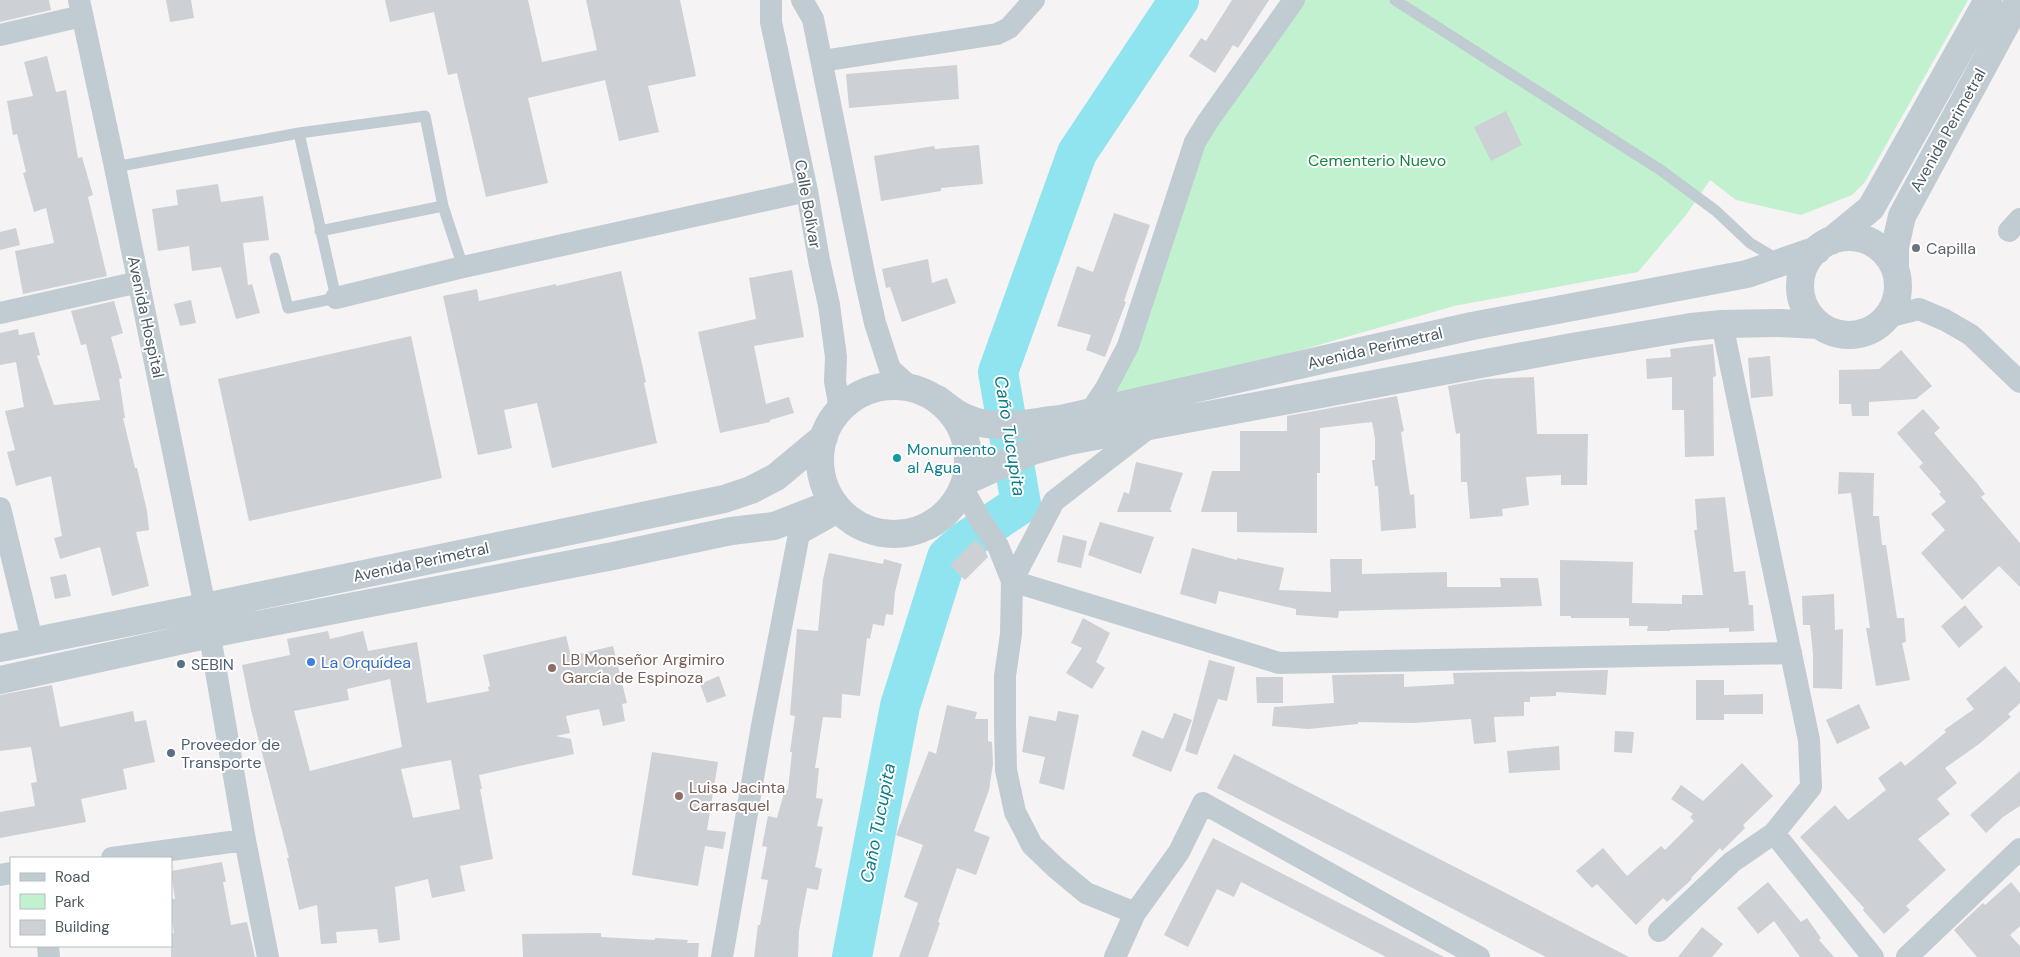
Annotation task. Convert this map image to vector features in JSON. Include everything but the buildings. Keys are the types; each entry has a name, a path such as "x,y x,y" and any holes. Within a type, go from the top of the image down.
{"street":[{"name":"Calle Bolívar","path":"771,0 771,22 807,191 834,334 836,381 840,409"},
{"path":"802,0 813,19 864,278 875,323 890,369 910,387"},
{"path":"822,61 997,34 1009,28 1034,0"},
{"path":"1090,412 1106,388 1128,346 1195,142 1294,0"},
{"name":"Avenida Perimetral","path":"937,399 963,417 986,425 1000,426 1061,419 1472,326 1747,274 1780,262 1824,245 1871,208 1988,0"},
{"name":"Avenida Perimetral","path":"1895,266 1895,247 1902,216 2019,0"},
{"path":"0,35 80,8"},
{"name":"Avenida Hospital","path":"80,8 139,282 205,607 244,840 268,957"},
{"path":"336,298 463,267 807,191"},
{"path":"1846,238 1859,238 1872,242 1885,252 1895,266 1898,282 1896,301 1887,317 1874,328 1859,334 1842,335 1819,325 1808,314 1802,299 1801,282 1803,269 1809,258 1824,245 1846,238"},
{"path":"0,312 139,282"},
{"path":"1887,317 1919,309 1945,320 1971,335 2020,382"},
{"name":"Avenida Perimetral","path":"964,485 1000,465 1032,451 1069,441 1152,425 1572,347 1691,328 1722,324 1778,323 1819,325"},
{"path":"1659,931 1732,862 1774,833 1811,786 1810,740 1722,324"},
{"path":"891,386 910,387 937,399 958,422 964,435 968,466 964,485 957,501 938,520 920,530 901,535 887,535 868,530 850,520 837,507 823,482 821,471 820,459 824,436 840,409 855,397 872,389 891,386"},
{"path":"1012,581 1054,501 1152,425"},
{"name":"Avenida Perimetral","path":"0,648 724,498 751,490 776,477 824,436"},
{"path":"964,485 981,521 998,546 1012,581 1011,634 1005,676 1005,725 1006,770 1015,812 1032,845 1056,868 1086,893 1135,914"},
{"path":"722,957 762,726 799,534 837,507"},
{"name":"Avenida Perimetral","path":"0,680 210,634 613,556 731,530 774,526 837,507"},
{"path":"0,508 32,640"},
{"path":"1012,581 1279,663 1791,653"},
{"path":"1115,957 1135,914 1179,852 1203,803 1478,957"},
{"path":"1774,833 1873,957"},
{"path":"119,857 244,840"},
{"path":"1907,957 2020,849"}],"lane":[{"path":"1395,0 1662,171 1716,211 1750,243 1780,262"},
{"path":"115,167 299,133 426,116 443,206 463,267"},
{"path":"275,258 288,308 336,298 299,133"},
{"path":"320,232 443,206"}],"green space":[{"name":"Cementerio Nuevo","path":"1294,0 1968,0 1865,182 1852,195 1801,215 1736,200 1710,180 1686,215 1638,272 1454,306 1090,411 1187,169"}],"waterway":[{"name":"Caño Tucupita","path":"852,957 900,706 947,557 964,542 1021,504 998,372 1077,153 1179,0"}],"place":[{"name":"Capilla","path":"1916,248"},
{"name":"Monumento al Agua","path":"897,458"},
{"name":"La Orquídea","path":"311,662"},
{"name":"SEBIN","path":"181,664"},
{"name":"LB Monseñor Argimiro García de Espinoza","path":"552,668"},
{"name":"Proveedor de Transporte","path":"171,753"},
{"name":"Luisa Jacinta Carrasquel","path":"679,796"}]}
